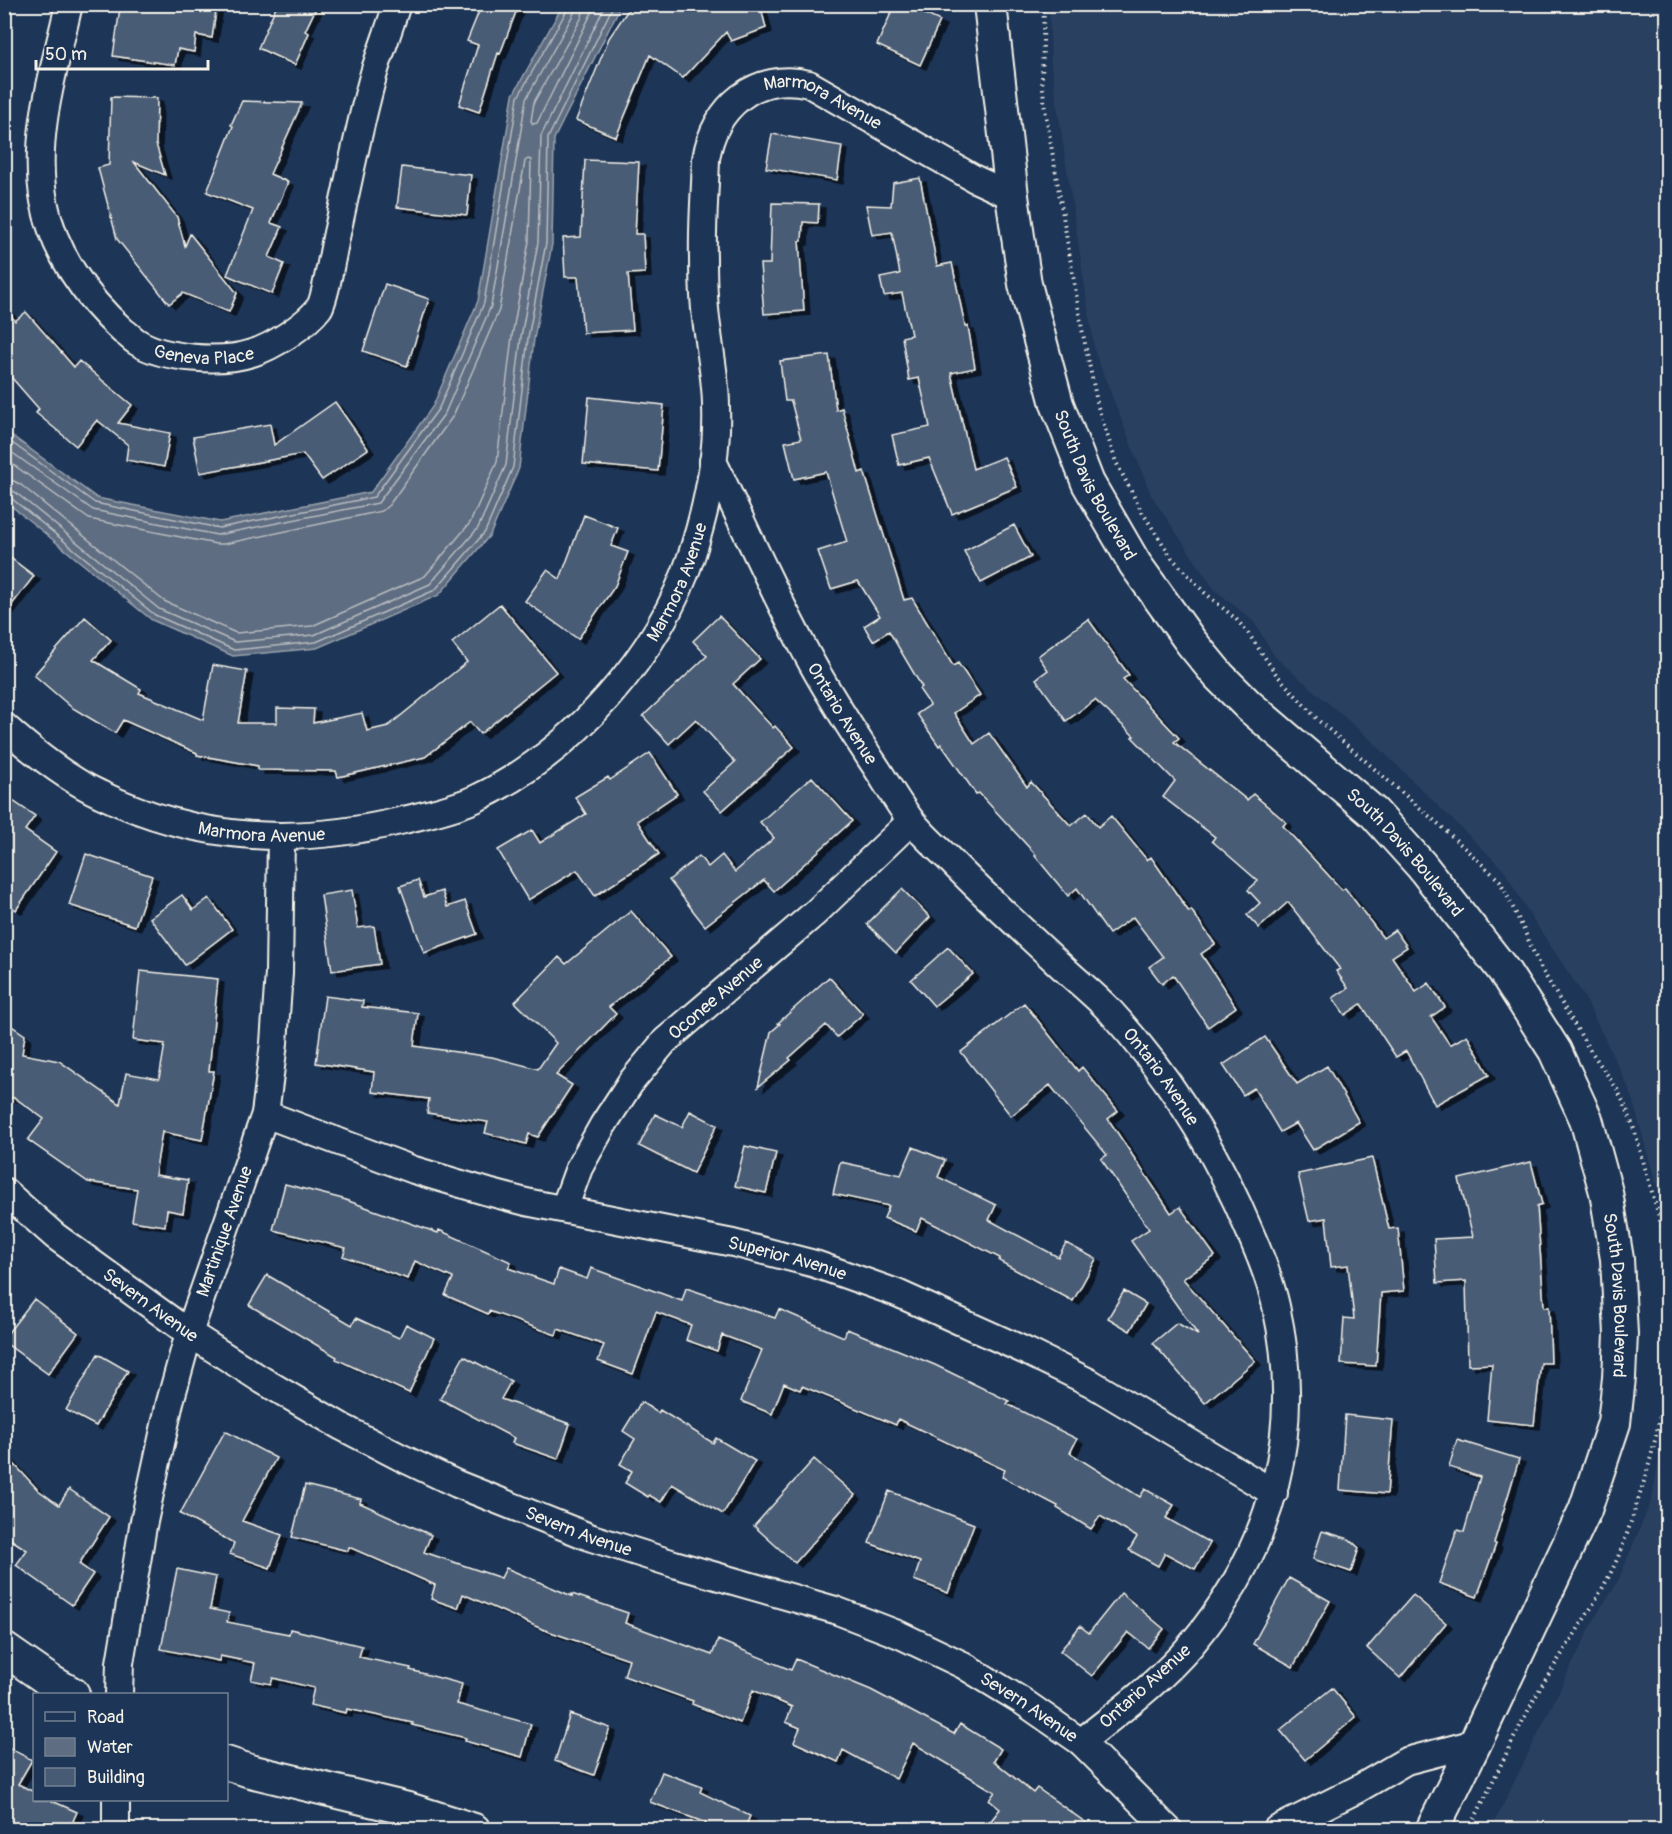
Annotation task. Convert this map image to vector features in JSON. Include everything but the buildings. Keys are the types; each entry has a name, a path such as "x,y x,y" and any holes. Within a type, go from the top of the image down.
{"street":[{"name":"Geneva Place","path":"69,4 47,100 43,134 41,167 44,201 52,234 68,264 87,292 110,319 137,343 161,352 188,358 209,358 252,353 290,335 320,306 374,74 397,4"},
{"name":"South Davis Boulevard","path":"990,4 1012,196 1025,284 1057,404 1088,483 1135,564 1191,642 1219,676 1249,706 1374,813 1421,865 1504,971 1555,1051 1586,1119 1606,1192 1617,1259 1621,1334 1614,1423 1586,1510 1432,1830"},
{"name":"Marmora Avenue","path":"4,726 70,778 98,794 164,819 194,827 246,835 336,834 362,830 449,809 498,787 552,750 584,722 624,680 661,622 691,558 701,525 713,461 717,409 713,361 707,331 702,256 706,159 708,146 721,117 737,100 756,88 777,81 809,84 975,179 1012,196"},
{"name":"Ontario Avenue","path":"713,461 809,658 911,821 984,896 1107,1007 1127,1030 1196,1125 1210,1150 1229,1185 1261,1260 1275,1302 1281,1332 1286,1397 1285,1427 1282,1459 1275,1493 1262,1529 1246,1564 1194,1642 1179,1659 1081,1742"},
{"name":"Oconee Avenue","path":"564,1209 579,1168 603,1125 631,1082 665,1041 815,913 911,821"},
{"name":"Martinique Avenue","path":"119,1693 120,1663 143,1526 170,1402 189,1333 265,1114 274,1043 279,973 281,836"},
{"name":"Superior Avenue","path":"265,1114 414,1170 526,1202 733,1243 815,1264 897,1293 1091,1383 1275,1493"},
{"name":"Severn Avenue","path":"4,1191 55,1236 189,1333 262,1380 342,1427 400,1457 447,1479 592,1538 835,1610 900,1635 963,1665 1022,1701 1081,1742 1169,1830"},
{"path":"4,1649 70,1693"},
{"path":"1276,1830 1358,1789 1406,1761 1475,1743"},
{"path":"228,1764 408,1809 474,1830"},
{"path":"116,1801 116,1830"}],"path":[{"path":"1044,4 1042,80 1046,119 1088,358 1098,407 1116,462 1142,512 1172,558 1205,593 1236,619 1290,691 1319,721 1443,828 1500,881 1539,965 1586,1044 1617,1089 1628,1112 1665,1239 1668,1264"},
{"path":"1469,1830 1527,1713 1587,1616 1618,1557 1644,1484 1658,1431 1668,1355"}],"shaded area":[{"path":"1049,5 1667,5 1667,1223 1630,1091 1584,996 1530,915 1504,870 1373,742 1275,657 1254,622 1214,589 1151,495 1095,353 1051,65"},
{"path":"1667,1411 1667,1829 1491,1829 1597,1614 1618,1581 1652,1499"}],"water":[{"path":"563,5 621,5 554,139 552,244 534,339 519,468 490,535 439,595 317,648 233,656 152,620 5,501 5,428 11,435 97,498 220,522 371,492 433,406 478,301 513,95"}]}
